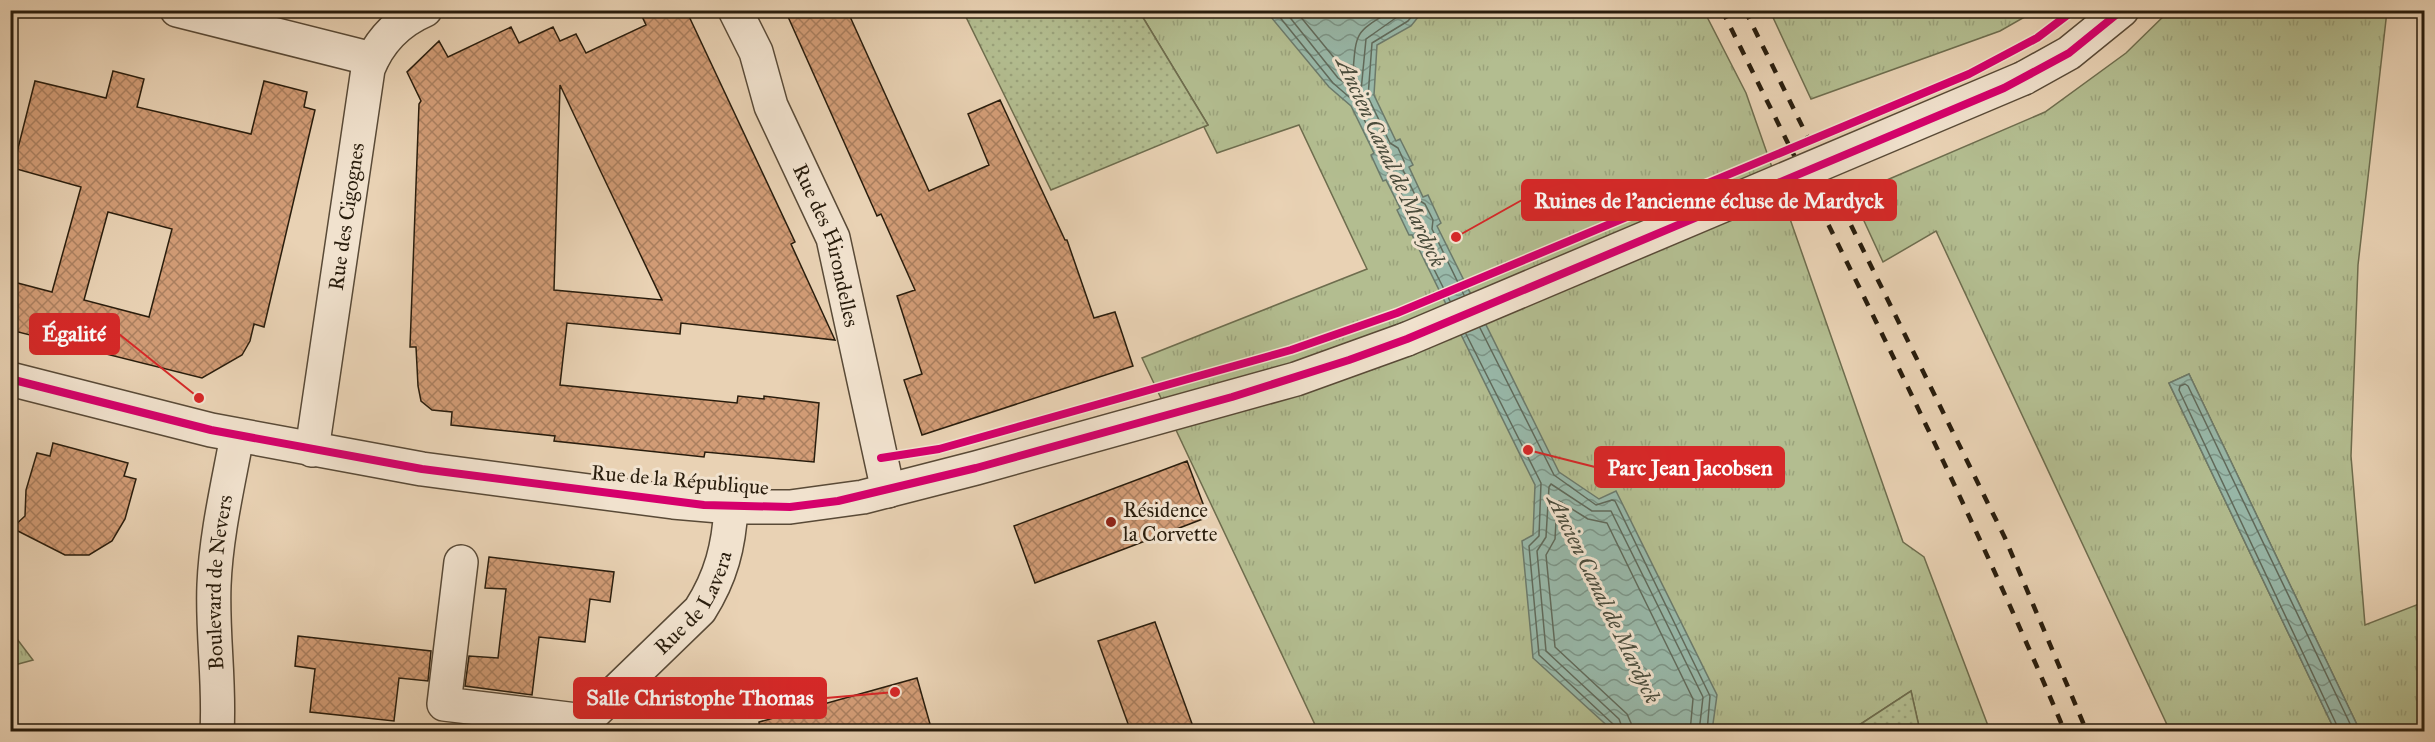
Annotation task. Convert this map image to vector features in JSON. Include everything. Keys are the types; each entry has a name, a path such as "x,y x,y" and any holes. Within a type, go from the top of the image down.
{"street":[{"path":"177,10 372,59"},
{"name":"Rue des Cigognes","path":"312,450 368,69 379,45 389,33 425,10"},
{"name":"Rue des Hirondelles","path":"735,10 756,52 771,106 833,238 888,491"},
{"name":"Rue de la République","path":"10,379 237,436 500,480 731,507 808,505 888,491 1296,379 1407,339 2024,78 2069,53 2122,10"},
{"name":"Boulevard de Nevers","path":"217,732 218,689 214,586 219,541 237,436"},
{"name":"Rue de Lavera","path":"580,726 700,610 711,593 725,558 731,507"},
{"path":"461,562 444,704 580,726"}],"green space":[{"path":"963,11 1139,11 1208,125 1051,190"},
{"path":"1139,11 1704,11 1746,93 1903,542 1924,557 1990,731 1920,731 1911,691 1850,731 1318,731 1142,358 1367,269 1299,125 1217,153 1204,127 1208,125"},
{"path":"1770,11 2035,11 2000,31 1811,99"},
{"path":"2169,11 2387,11 2358,265 2351,456 2365,625 2424,602 2424,731 2360,731 2189,374 2169,383 2335,731 2170,731 1936,231 1883,262 1852,195 2045,112 2126,53"},
{"path":"11,631 33,660 11,666"},
{"path":"1911,691 1920,731 1850,731"}],"water":[{"name":"Ancien Canal de Mardyck","path":"1266,11 1423,11 1411,26 1377,45 1374,95 1396,141 1400,139 1413,165 1409,167 1423,197 1428,195 1441,223 1437,226 1559,472 1599,499 1616,491 1717,695 1712,731 1613,731 1533,658 1522,541 1533,535 1535,485 1412,235 1409,235 1397,210 1400,208 1386,180 1383,181 1371,155 1374,153 1351,106 1329,87"},
{"path":"2189,374 2360,731 2335,731 2169,383"}],"building":[{"path":"639,10 686,10 795,242 791,244 835,340 681,323 680,334 567,323 560,385 737,403 738,396 764,399 764,396 819,403 814,462 705,452 704,457 554,441 555,436 451,425 452,412 432,410 421,401 416,347 410,347 419,104 421,101 407,72 439,41 448,57 511,27 519,43 553,27 560,41 576,34 586,53 646,25","holes":["560,85 662,300 554,290"]},
{"path":"785,10 847,10 929,191 989,165 968,114 1000,100 1065,240 1067,240 1094,318 1115,312 1133,366 922,435 904,380 922,374 897,296 915,290 881,214 877,216"},
{"path":"113,71 144,79 137,107 251,134 264,81 307,92 304,107 315,110 264,327 254,324 250,341 242,355 202,378 10,330 10,281 52,292 81,187 13,168 35,81 106,98","holes":["108,212 172,229 149,317 84,300"]},
{"path":"53,443 128,463 124,476 136,479 125,519 112,541 89,555 65,555 12,528 25,516 26,490 37,453 50,456"},
{"name":"Résidence la Corvette","path":"1187,461 1208,517 1035,583 1014,526"},
{"path":"489,557 614,572 610,602 590,599 585,642 539,637 532,695 465,686 469,656 498,658 506,589 485,588"},
{"path":"1155,622 1195,732 1131,732 1098,641"},
{"path":"298,636 431,651 428,681 399,678 394,721 310,712 315,669 295,666"},
{"path":"917,678 930,724 903,732 760,732 759,722"}],"railway":[{"path":"1722,10 1942,458 2065,732"},
{"path":"1745,10 2005,538 2087,732"}],"cycle path":[{"path":"881,458 939,449 1291,350 1397,313 1969,74 2037,38 2074,10"},
{"path":"10,379 211,430 422,469 704,505 790,507 838,501 976,468 1232,397 1407,339 2004,88 2069,53 2122,10"}],"place":[{"name":"Ruines de l'ancienne écluse de Mardyck","path":"1456,237"},
{"name":"Égalité","path":"199,398"},
{"name":"Parc Jean Jacobsen","path":"1528,450"},
{"name":"Résidence la Corvette","path":"1111,522"},
{"name":"Salle Christophe Thomas","path":"895,692"}]}
